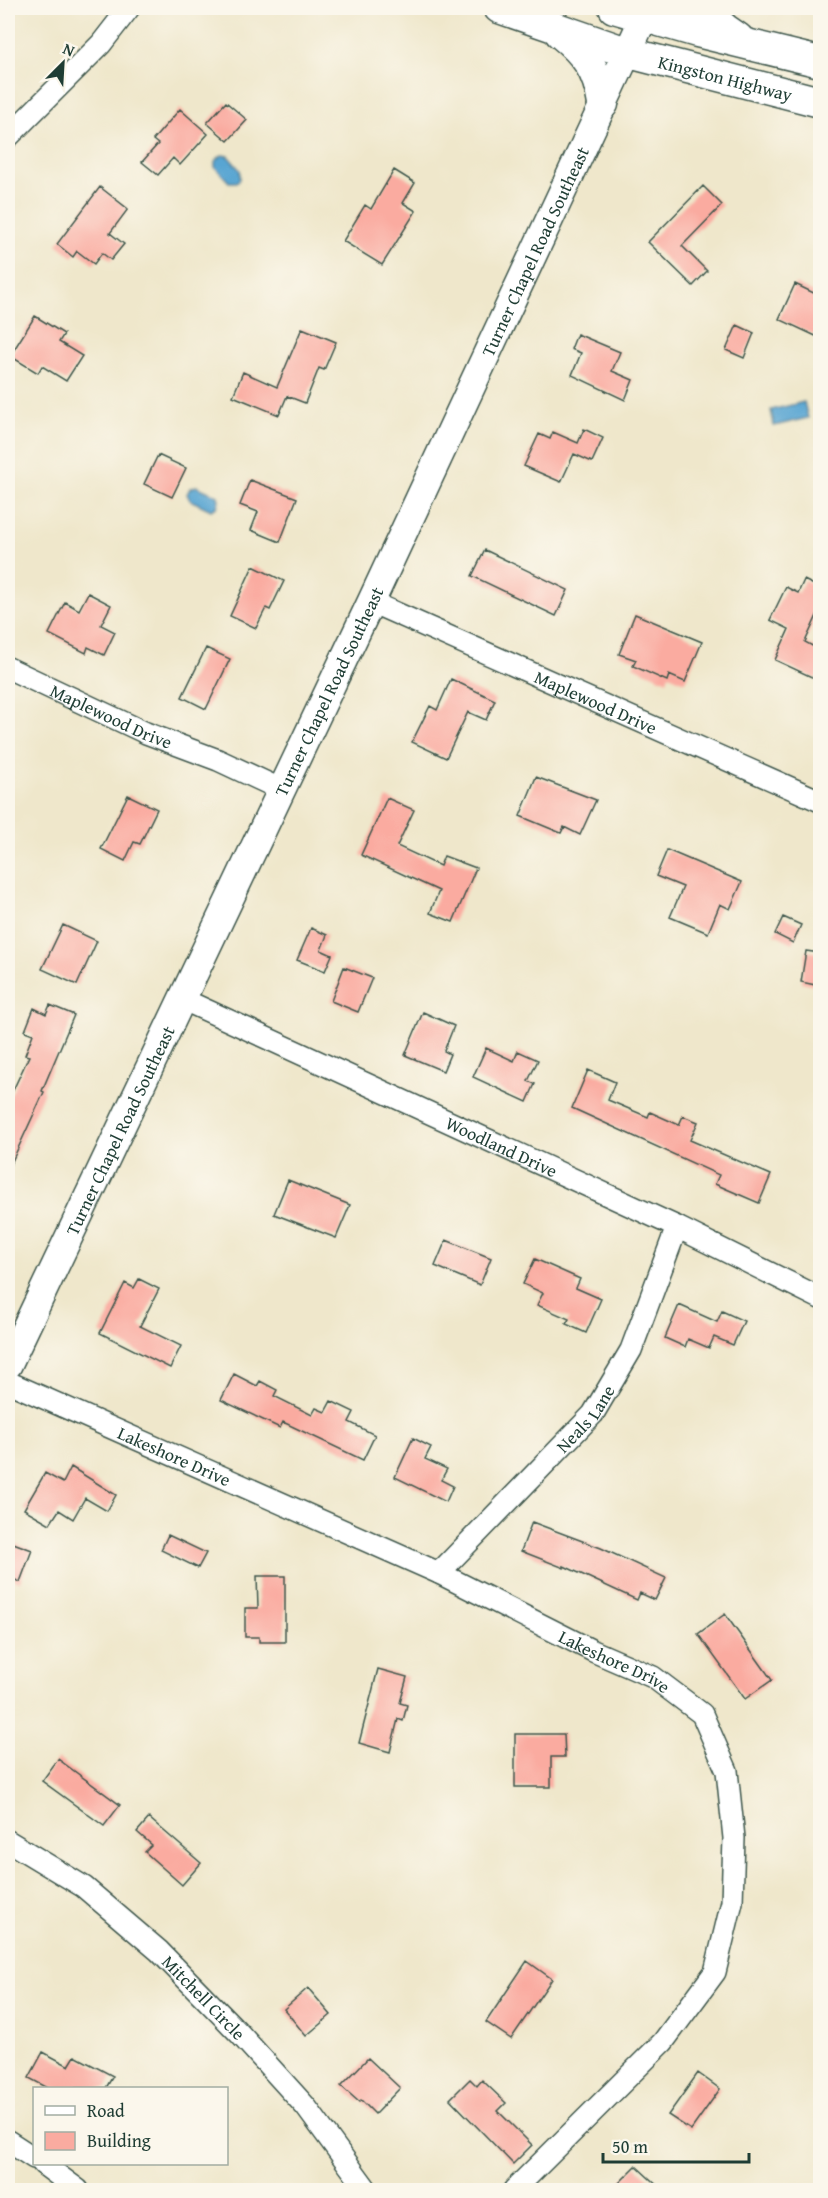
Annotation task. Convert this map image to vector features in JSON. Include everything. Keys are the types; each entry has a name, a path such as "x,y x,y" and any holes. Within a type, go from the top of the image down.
{"main road":[{"path":"500,8 553,27 574,45 595,71 600,83 603,104"},
{"name":"Kingston Highway","path":"614,8 647,12 750,46 820,62"},
{"path":"702,8 725,29 750,46"},
{"name":"Kingston Highway","path":"553,27 629,53 820,102"}],"street":[{"path":"8,137 101,44 129,8"},
{"name":"Turner Chapel Road Southeast","path":"8,1365 371,602 647,12"},
{"name":"Maplewood Drive","path":"371,602 820,801"},
{"name":"Maplewood Drive","path":"8,668 146,733 218,760 282,790"},
{"name":"Woodland Drive","path":"182,999 677,1227 820,1298"},
{"name":"Neals Lane","path":"440,1573 593,1414 631,1350 677,1227"},
{"name":"Lakeshore Drive","path":"8,1382 440,1573 592,1651 653,1677 702,1714 727,1771 734,1838 732,1902 715,1972 663,2042 514,2190"},
{"name":"Mitchell Circle","path":"8,1841 84,1887 159,1951 239,2033 306,2107 367,2190"},
{"path":"8,2141 33,2157"},
{"path":"46,2165 78,2190"}],"water":[{"path":"222,155 228,156 240,170 240,179 236,182 229,182 215,167 215,161"},
{"path":"804,402 808,418 774,426 771,410"},
{"path":"196,486 218,496 217,507 211,510 190,500 187,494 190,488"}],"building":[{"path":"226,102 247,120 228,141 207,123"},
{"path":"180,109 208,134 180,165 173,158 158,175 142,162 158,144 153,140"},
{"path":"394,170 415,183 403,203 416,211 382,265 343,241 365,205 371,209"},
{"path":"703,186 722,205 682,246 707,271 693,286 648,242"},
{"path":"100,187 128,209 110,233 124,244 111,260 102,253 94,264 77,251 73,257 57,244"},
{"path":"795,284 820,296 820,338 779,319"},
{"path":"35,316 64,334 59,342 82,356 66,381 42,366 38,373 10,356"},
{"path":"737,325 754,333 744,358 726,350"},
{"path":"302,328 336,342 324,370 319,368 305,403 287,396 279,415 233,396 243,372 277,387"},
{"path":"577,334 620,352 612,371 633,380 625,400 572,375 581,353 571,349"},
{"path":"584,429 603,438 592,462 574,454 561,482 524,466 539,434 550,439 553,432 578,443"},
{"path":"158,455 186,468 172,497 144,484"},
{"path":"250,480 297,498 280,542 251,530 258,512 240,505"},
{"path":"485,550 568,590 556,616 472,576"},
{"path":"253,566 284,581 270,610 266,608 256,628 230,616"},
{"path":"804,580 820,588 820,609 805,642 820,650 820,669 816,679 775,660 789,629 770,620 786,587 798,593"},
{"path":"88,593 111,605 101,625 115,632 104,655 88,647 86,653 49,634 65,602 79,610"},
{"path":"635,614 702,642 685,682 669,675 667,681 633,666 636,660 619,654"},
{"path":"206,648 230,659 206,709 182,697"},
{"path":"451,679 495,700 486,720 468,712 446,758 412,742 430,706 437,710"},
{"path":"536,777 596,800 580,835 564,827 561,833 520,816"},
{"path":"128,795 157,809 140,844 134,842 125,861 101,849"},
{"path":"387,798 414,810 397,846 440,866 444,856 476,868 453,922 430,913 439,891 361,855"},
{"path":"667,850 742,882 730,909 720,904 708,933 670,917 683,887 656,876"},
{"path":"783,917 801,925 793,943 775,934"},
{"path":"63,925 97,941 77,985 42,969"},
{"path":"311,928 327,935 321,950 332,955 325,971 297,960"},
{"path":"806,951 820,953 820,986 801,982"},
{"path":"344,967 372,978 358,1012 331,1001"},
{"path":"50,1005 74,1015 42,1091 44,1092 8,1170 8,1101 29,1056 25,1055 33,1034 25,1031 34,1008 46,1014"},
{"path":"423,1012 454,1026 444,1051 450,1054 443,1071 405,1055"},
{"path":"486,1048 514,1061 518,1051 538,1060 528,1081 535,1084 527,1102 473,1077"},
{"path":"588,1070 615,1082 608,1100 648,1117 650,1112 679,1125 683,1116 698,1122 690,1140 771,1175 759,1203 715,1184 719,1175 572,1108"},
{"path":"288,1180 350,1205 336,1238 274,1214"},
{"path":"446,1240 491,1258 480,1285 435,1266"},
{"path":"535,1259 580,1279 576,1288 601,1299 586,1333 566,1324 569,1319 537,1305 543,1293 523,1284"},
{"path":"139,1279 159,1289 140,1326 181,1346 170,1368 100,1333 125,1283 134,1288"},
{"path":"679,1305 717,1322 722,1311 744,1321 733,1345 714,1337 709,1348 688,1339 685,1347 665,1338"},
{"path":"234,1374 257,1386 260,1381 277,1390 274,1396 312,1415 316,1408 325,1412 331,1401 354,1412 349,1422 375,1435 363,1460 283,1422 280,1428 221,1400"},
{"path":"413,1438 431,1447 425,1459 447,1469 441,1480 453,1486 446,1502 395,1477"},
{"path":"71,1467 116,1495 107,1511 85,1498 73,1519 59,1510 50,1524 24,1509 45,1473 63,1483"},
{"path":"532,1522 601,1548 666,1578 655,1600 640,1593 637,1600 564,1566 564,1568 521,1551"},
{"path":"168,1535 206,1553 198,1568 161,1550"},
{"path":"8,1541 32,1550 20,1582 8,1577"},
{"path":"257,1576 285,1576 285,1642 259,1642 259,1637 245,1637 245,1608 258,1608"},
{"path":"725,1614 772,1680 745,1699 698,1634"},
{"path":"378,1669 407,1677 400,1703 407,1705 403,1721 398,1719 390,1752 359,1743"},
{"path":"515,1734 564,1734 565,1757 551,1757 551,1787 515,1787"},
{"path":"58,1759 120,1805 104,1826 42,1781"},
{"path":"149,1818 201,1863 182,1885 145,1852 152,1845 137,1832"},
{"path":"527,1961 552,1979 511,2039 486,2022"},
{"path":"308,1988 331,2015 306,2036 284,2009"},
{"path":"43,2052 69,2066 75,2056 113,2076 107,2087 46,2087 29,2078"},
{"path":"368,2058 400,2088 375,2114 361,2100 359,2102 341,2086"},
{"path":"698,2073 720,2089 691,2130 668,2115"},
{"path":"470,2079 477,2086 482,2080 506,2103 498,2111 532,2145 513,2164 450,2099"},
{"path":"636,2166 662,2190 612,2190"}]}
